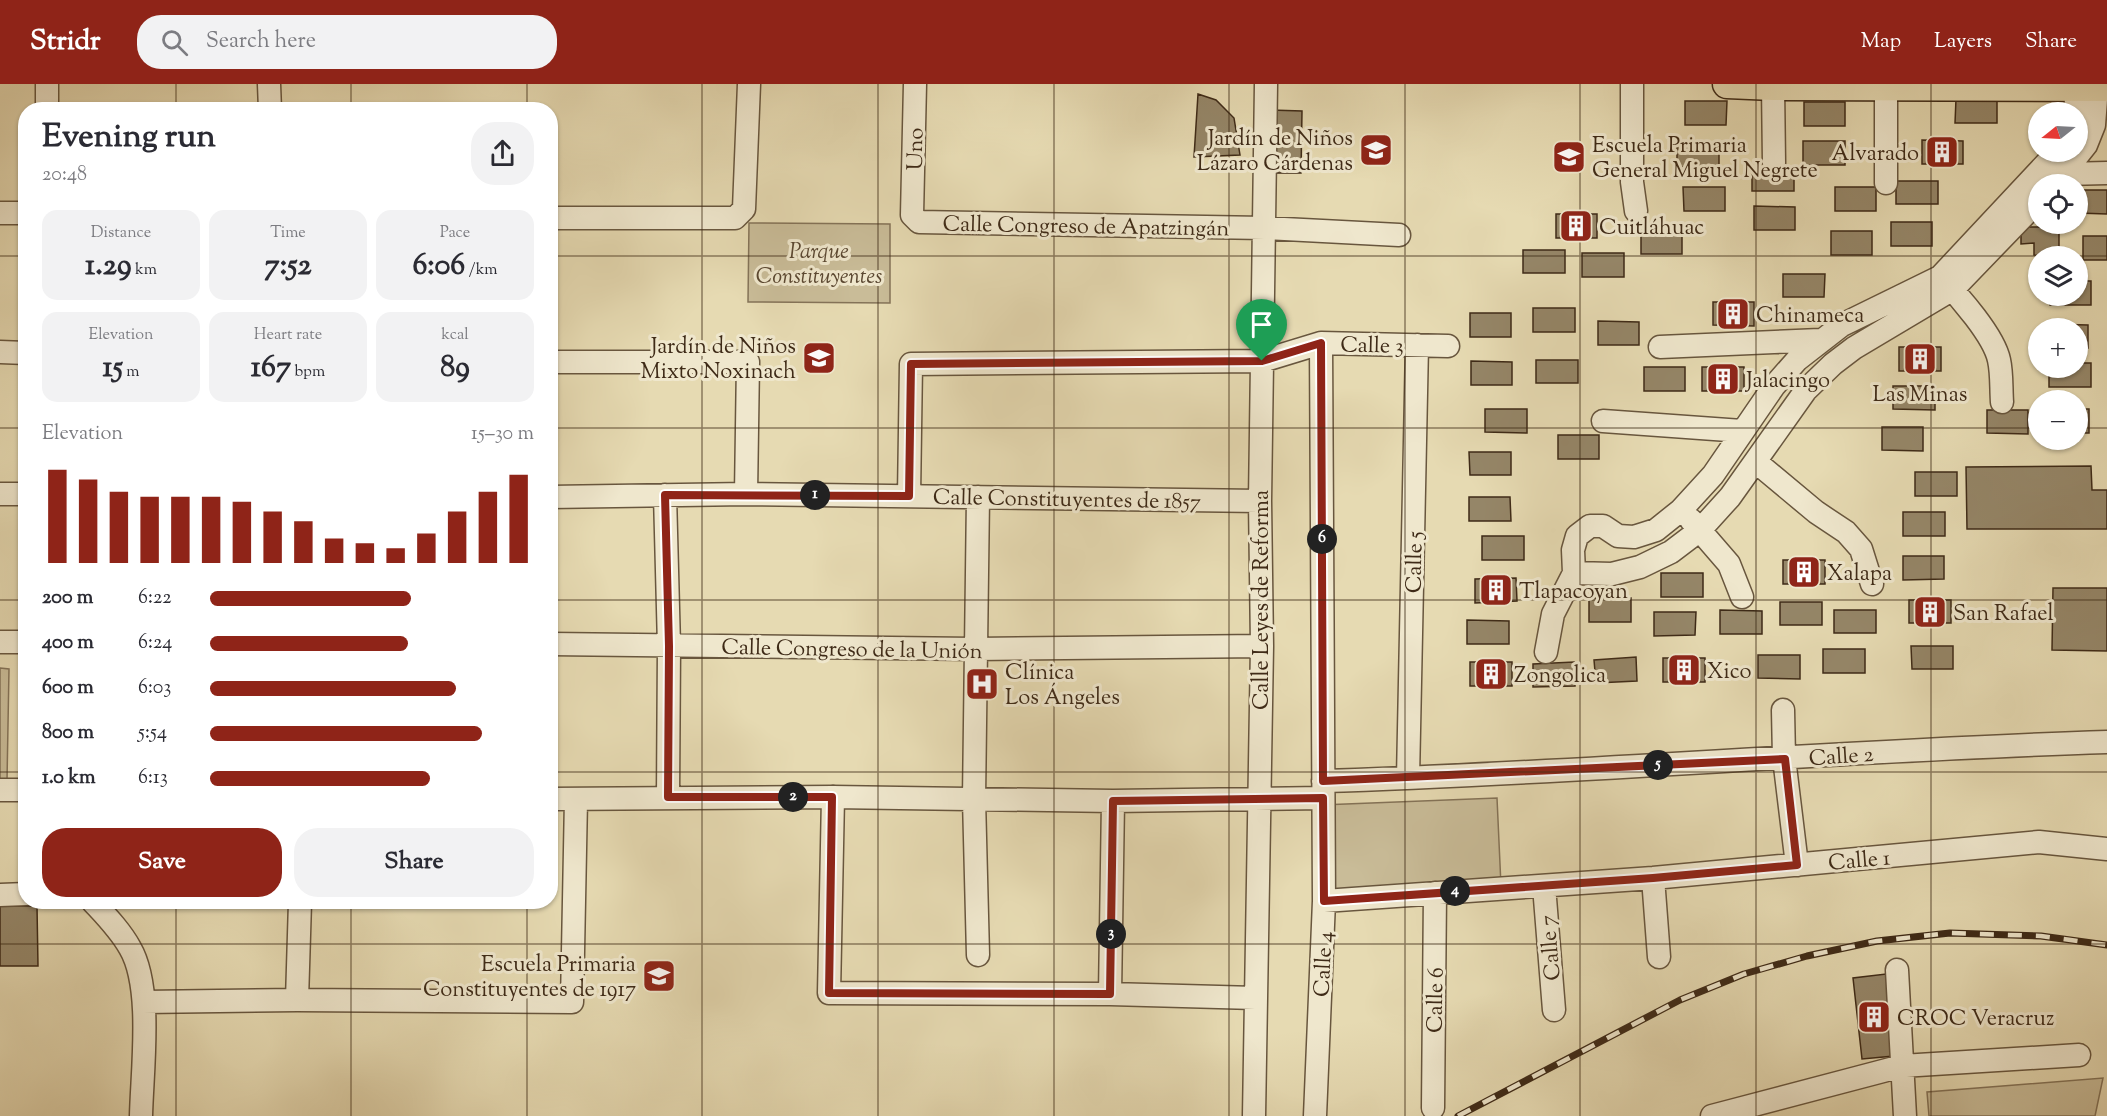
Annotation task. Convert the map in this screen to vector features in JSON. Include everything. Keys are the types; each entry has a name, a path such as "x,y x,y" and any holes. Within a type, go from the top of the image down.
{"main road":[{"path":"1727,84 1886,86 2089,93"}],"street":[{"path":"47,84 47,102"},
{"path":"270,84 270,102"},
{"path":"558,218 735,218 744,209 749,84"},
{"name":"Uno","path":"912,214 915,84"},
{"name":"Calle Leyes de Reforma","path":"1254,1116 1262,646 1260,501 1266,84"},
{"path":"1632,84 1632,182 1636,211"},
{"path":"1773,86 1774,163"},
{"path":"1886,86 1886,183"},
{"path":"2064,174 2086,145 2094,125 2089,93"},
{"path":"1546,652 1553,614 1574,573 1573,550 1577,536 1590,526 1603,526 1618,536 1634,537 1656,530 1681,510 1713,476 1774,386 1797,360 1842,325 1946,283 2049,162"},
{"path":"2088,175 2107,173"},
{"path":"1574,573 1612,574 1640,567 1671,552 1700,530 1730,497 1806,390 1833,364 1946,283 2028,210"},
{"path":"0,213 18,213"},
{"name":"Calle Congreso de Apatzingán","path":"912,214 919,222 1264,228 1399,235"},
{"path":"1946,283 1985,331 1999,358 2002,402"},
{"path":"1660,346 1820,340"},
{"name":"Calle 3","path":"909,496 911,364 1262,361 1321,343 1448,346"},
{"name":"Calle 4","path":"1315,1116 1324,901 1321,343"},
{"name":"Calle 5","path":"1408,778 1417,345"},
{"path":"0,352 18,353"},
{"path":"558,362 748,362 746,494"},
{"path":"1603,421 1742,431"},
{"path":"1756,462 1816,512 1846,532 1861,549 1872,584"},
{"path":"0,494 18,494"},
{"name":"Calle Constituyentes de 1857","path":"558,497 746,494 1260,501"},
{"path":"665,495 669,646 668,797"},
{"path":"978,497 974,799 978,955"},
{"path":"1681,510 1729,564 1742,597"},
{"path":"0,642 18,642"},
{"name":"Calle Congreso de la Unión","path":"558,644 975,649 1262,646"},
{"path":"1783,710 1785,759 1797,865"},
{"name":"Calle 2","path":"558,798 832,797 1113,801 1258,799 1408,778 1785,759 1971,746 2107,742"},
{"path":"0,789 18,790"},
{"path":"832,797 829,993 1110,994 1255,998"},
{"path":"144,1002 572,1001 576,799"},
{"path":"1110,994 1113,801"},
{"name":"Calle 1","path":"1324,901 1653,878 2039,842 2107,849"},
{"path":"1653,878 1659,957"},
{"name":"Calle 7","path":"1544,886 1554,1010"},
{"name":"Calle 6","path":"1433,1108 1435,893"},
{"path":"0,895 18,894"},
{"path":"99,909 117,928 131,950 140,973 144,1002 141,1116"},
{"path":"297,1000 300,909"},
{"path":"1896,970 1905,1116"},
{"path":"1712,1116 1902,1066 2079,1054"}],"green space":[{"name":"Parque Constituyentes","path":"749,223 890,224 890,303 748,302"},
{"path":"0,668 9,669 7,781 0,781"},
{"path":"1497,798 1501,886 1325,894 1321,805"},
{"path":"2103,1078 2095,1116 1929,1116 1927,1092"}],"building":[{"path":"1198,94 1216,100 1234,118 1240,155 1194,157"},
{"path":"1956,99 1997,99 1997,123 1955,123"},
{"path":"1685,101 1727,101 1726,125 1685,125"},
{"path":"1804,102 1845,102 1845,126 1804,126"},
{"path":"1269,110 1302,111 1301,173 1268,173"},
{"name":"Alvarado","path":"1922,140 1963,141 1963,164 1922,164"},
{"path":"1803,141 1845,141 1845,165 1803,165"},
{"path":"1677,143 1719,143 1719,167 1677,167"},
{"path":"1752,167 1794,168 1794,191 1752,191"},
{"path":"1896,181 1938,181 1938,204 1896,204"},
{"path":"1683,187 1725,187 1725,211 1684,211"},
{"path":"1835,187 1876,187 1876,211 1835,211"},
{"path":"2088,190 2107,190 2107,214 2088,213"},
{"path":"1754,206 1795,207 1795,230 1754,230"},
{"name":"Cuitláhuac","path":"1556,214 1597,214 1597,238 1556,238"},
{"path":"1891,222 1932,222 1932,246 1891,246"},
{"path":"2021,227 2028,227 2028,234 2059,234 2059,246 2021,244"},
{"path":"1641,230 1682,230 1682,254 1641,254"},
{"path":"1831,231 1872,231 1872,255 1831,255"},
{"path":"2083,236 2107,236 2107,260 2088,260 2088,246 2083,246"},
{"path":"1523,250 1565,250 1565,273 1523,273"},
{"path":"1582,253 1624,253 1624,277 1582,277"},
{"path":"1783,274 1825,274 1824,297 1783,297"},
{"path":"2088,281 2091,281 2091,305 2088,305"},
{"name":"Chinameca","path":"1713,302 1754,302 1754,326 1713,325"},
{"path":"1533,308 1575,308 1575,332 1533,332"},
{"path":"1470,313 1511,313 1511,337 1470,337"},
{"path":"1598,321 1639,322 1639,345 1598,345"},
{"name":"Las Minas","path":"1899,347 1941,347 1941,371 1899,371"},
{"path":"1536,360 1578,360 1578,383 1536,383"},
{"path":"1471,361 1512,362 1512,385 1471,385"},
{"path":"2088,363 2091,363 2091,387 2049,387 2049,378 2088,378"},
{"path":"1644,367 1685,367 1685,391 1644,391"},
{"name":"Jalacingo","path":"1702,367 1744,367 1744,391 1702,391"},
{"path":"1893,386 1935,386 1935,410 1893,409"},
{"path":"1485,409 1527,409 1527,433 1485,432"},
{"path":"2088,409 2089,409 2088,433"},
{"path":"1987,410 2028,410 2028,434 1987,433"},
{"path":"1882,427 1923,427 1923,451 1882,450"},
{"path":"1558,435 1599,435 1599,459 1558,459"},
{"path":"1469,452 1511,452 1511,475 1470,475"},
{"path":"2091,466 2092,490 2107,490 2107,529 1967,529 1966,467"},
{"path":"1915,472 1957,472 1957,496 1915,496"},
{"path":"1469,497 1510,497 1511,521 1469,521"},
{"path":"1903,512 1945,512 1945,536 1903,536"},
{"path":"1482,536 1524,536 1524,560 1482,560"},
{"path":"1903,556 1944,556 1944,579 1903,580"},
{"name":"Xalapa","path":"1783,560 1825,560 1825,584 1783,584"},
{"path":"1661,573 1703,573 1703,597 1661,597"},
{"name":"Tlapacoyan","path":"1516,578 1517,601 1475,603 1475,579"},
{"path":"2053,588 2107,588 2107,651 2052,650"},
{"path":"1589,598 1631,598 1631,622 1589,622"},
{"name":"San Rafael","path":"1909,600 1951,600 1951,623 1909,623"},
{"path":"1780,602 1822,602 1822,625 1780,625"},
{"path":"1720,610 1762,611 1762,634 1720,634"},
{"path":"1834,610 1876,610 1876,633 1834,633"},
{"path":"1654,612 1696,612 1695,635 1654,636"},
{"path":"1467,620 1509,621 1509,644 1467,644"},
{"path":"1911,646 1953,646 1953,669 1912,669"},
{"path":"1823,649 1865,649 1865,673 1823,673"},
{"path":"1758,655 1800,655 1800,679 1758,678"},
{"path":"1636,657 1637,681 1596,683 1594,660"},
{"name":"Xico","path":"1663,658 1705,658 1705,682 1663,682"},
{"name":"Zongolica","path":"1470,662 1512,662 1512,686 1470,686"},
{"path":"1574,662 1575,686 1533,687 1533,664"},
{"path":"0,906 37,909 38,966 0,966"},
{"name":"CROC Veracruz","path":"1886,974 1894,1056 1862,1059 1853,978"}],"railway":[{"path":"1458,1116 1680,1000 1744,974 1807,956 1877,941 1950,933 2041,936 2107,945"}],"place":[{"name":"Jardín de Niños Lázaro Cárdenas","path":"1376,150"},
{"name":"Alvarado","path":"1942,152"},
{"name":"Escuela Primaria General Miguel Negrete","path":"1569,157"},
{"name":"Cuitláhuac","path":"1576,226"},
{"name":"Chinameca","path":"1733,314"},
{"name":"Jardín de Niños Mixto Noxinach","path":"819,358"},
{"name":"Las Minas","path":"1920,359"},
{"name":"Jalacingo","path":"1723,379"},
{"name":"Xalapa","path":"1804,572"},
{"name":"Tlapacoyan","path":"1496,590"},
{"name":"San Rafael","path":"1930,612"},
{"name":"Xico","path":"1684,670"},
{"name":"Zongolica","path":"1491,674"},
{"name":"Clínica Los Ángeles","path":"982,684"},
{"name":"Escuela Primaria Constituyentes de 1917","path":"659,976"},
{"name":"CROC Veracruz","path":"1874,1017"}],"route":[{"path":"1321,343 1323,781 1785,759 1797,865 1653,878 1324,901 1323,798 1113,801 1110,994 829,993 832,797 668,797 669,646 665,495 909,496 911,364 1262,361 1321,343"}]}
